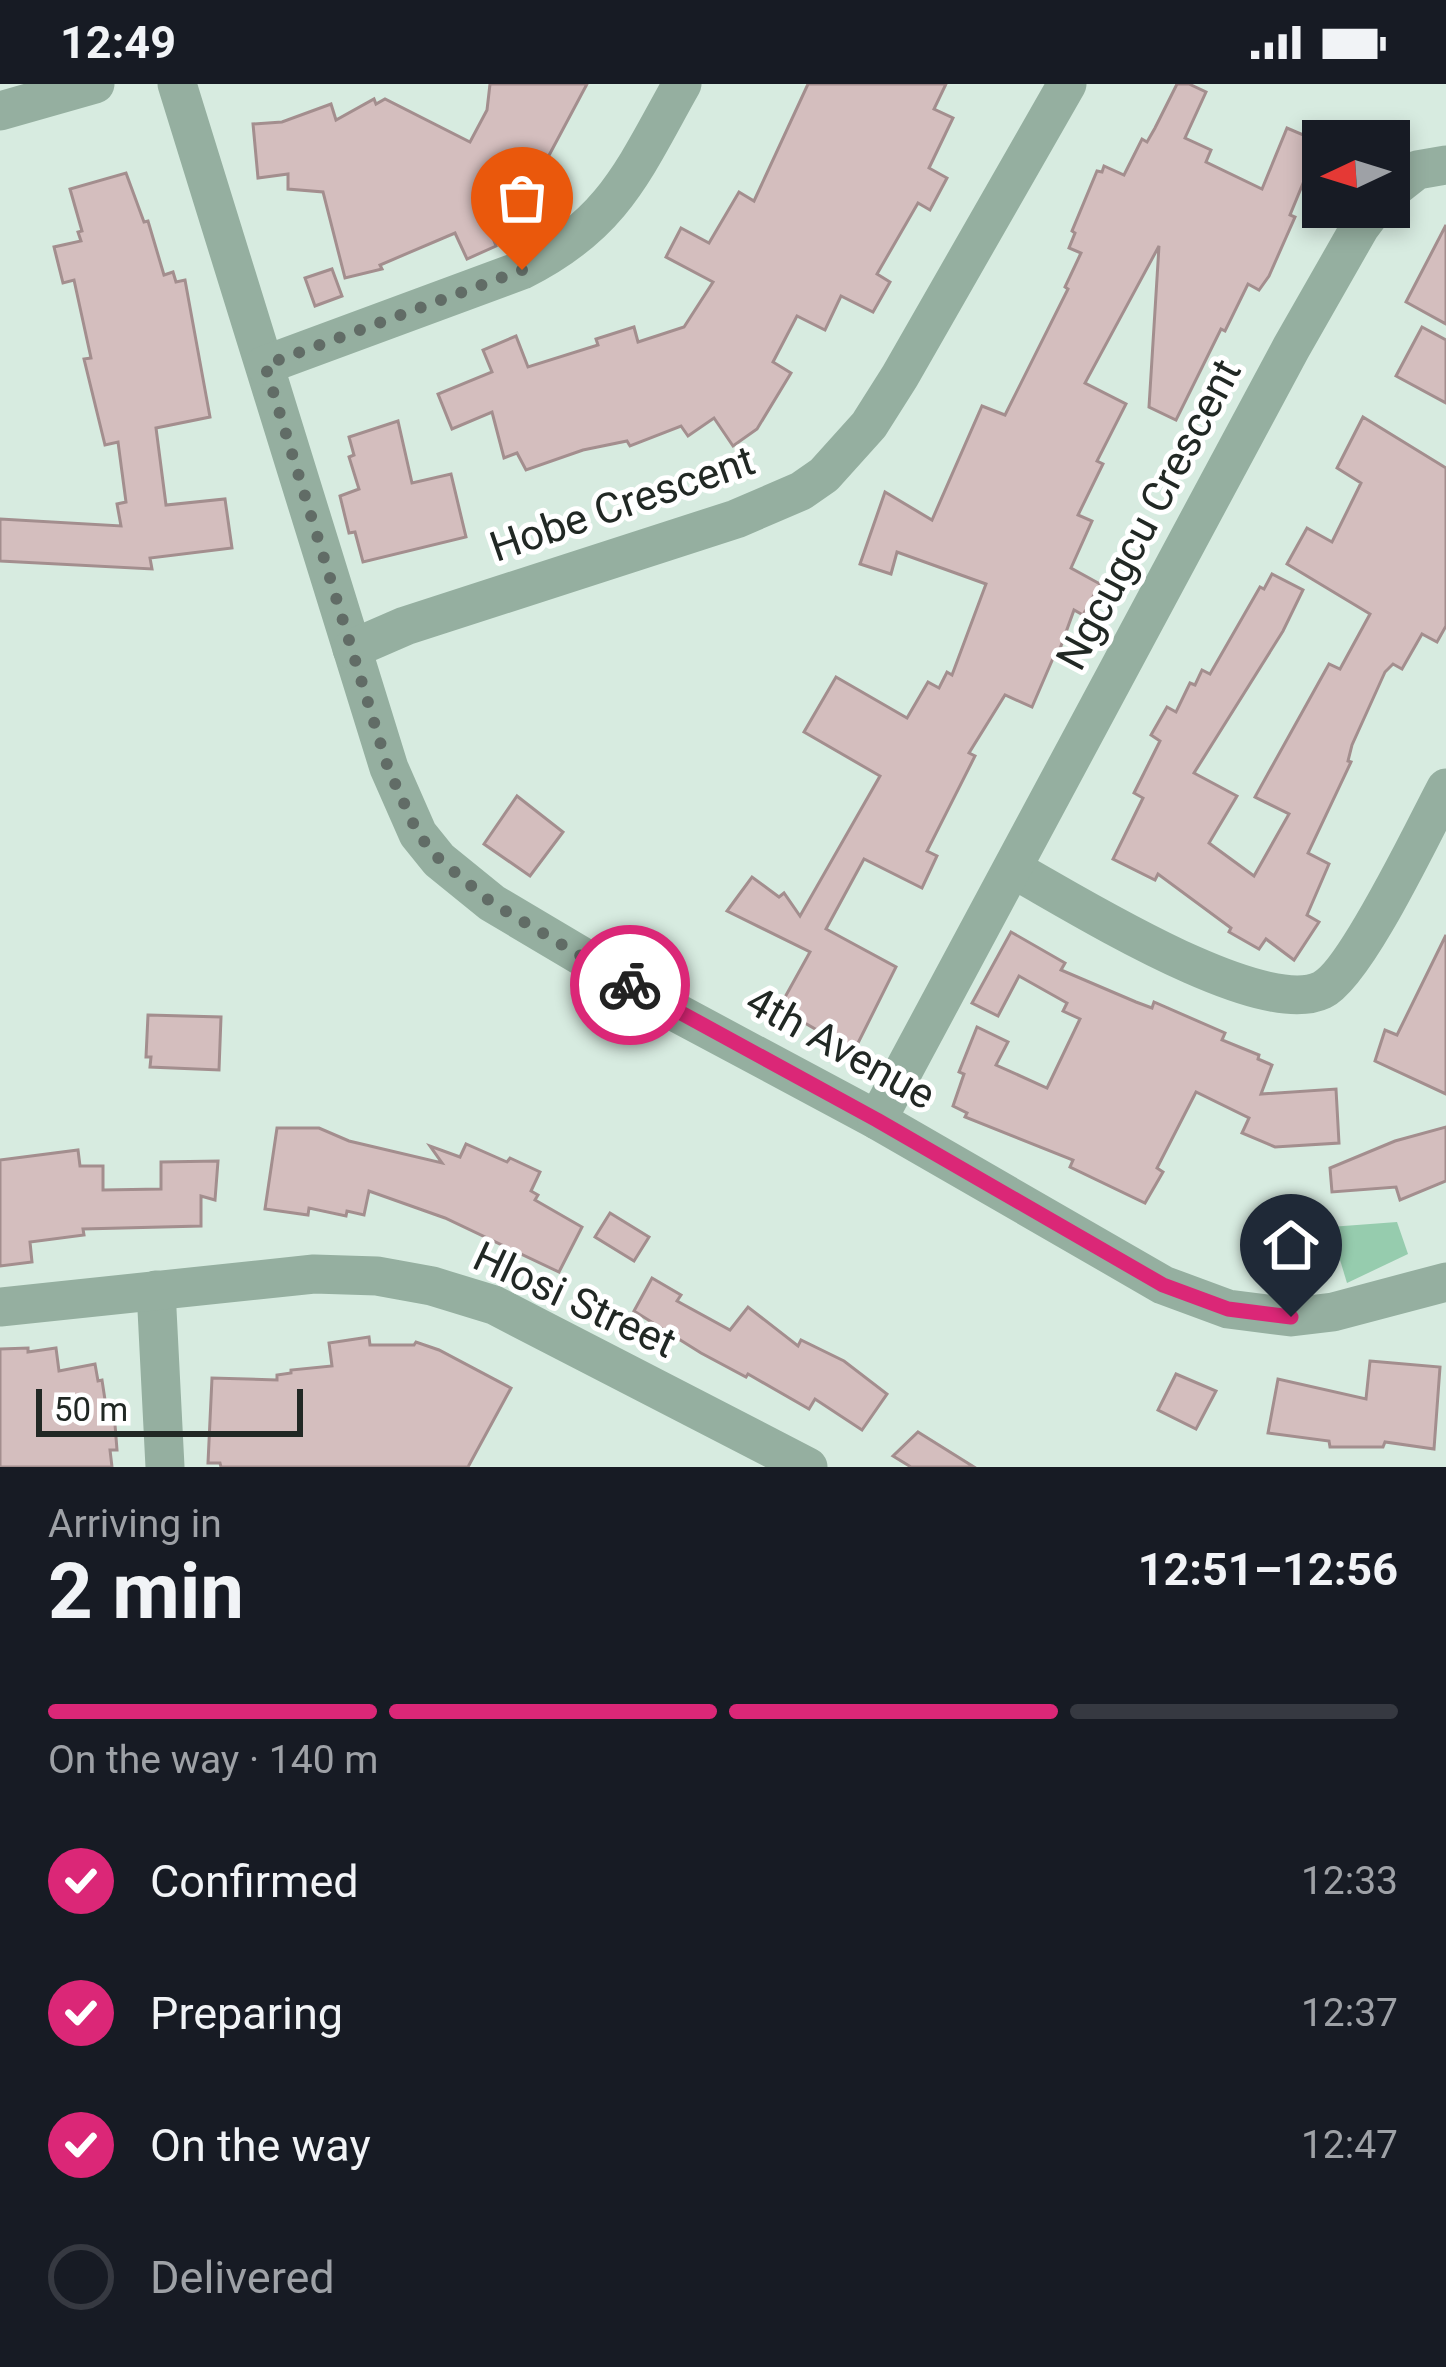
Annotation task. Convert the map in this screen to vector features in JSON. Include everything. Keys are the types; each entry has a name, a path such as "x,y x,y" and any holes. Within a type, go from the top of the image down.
{"street":[{"path":"0,111 94,84"},
{"name":"4th Avenue","path":"177,84 402,804 418,834 440,860 492,903 679,1013 877,1120 1138,1272 1213,1305 1291,1317 1334,1312 1446,1282"},
{"path":"265,365 554,254 601,218 621,193 682,84"},
{"name":"Hobe Crescent","path":"352,649 405,626 736,519 788,498 824,475 869,425 954,286 1067,84"},
{"path":"1410,176 1446,165"},
{"name":"Ngcugcu Crescent","path":"877,1120 1359,228"},
{"path":"1013,869 1219,978 1258,991 1308,993 1323,990 1357,951 1446,788"},
{"name":"Hlosi Street","path":"0,1307 314,1274 376,1276 432,1286 494,1305 808,1467"},
{"path":"156,1290 165,1467"}],"green space":[{"path":"1397,1222 1408,1254 1347,1283 1330,1227"}],"building":[{"path":"490,84 587,84 538,176 552,197 539,206 541,210 493,238 496,246 467,259 455,233 380,265 382,269 345,278 323,192 288,189 288,174 258,178 253,124 282,122 331,104 336,120 374,99 376,104 385,99 470,142 487,110"},
{"path":"808,84 946,84 934,109 953,118 929,168 947,178 930,210 918,203 877,274 890,282 873,312 841,296 825,330 797,316 773,362 791,373 757,429 733,446 714,418 688,436 681,426 630,446 627,441 583,450 526,470 517,453 504,458 492,412 452,429 438,394 492,372 483,350 516,336 528,367 598,345 596,339 634,327 638,342 684,327 713,282 666,257 681,228 709,243 739,192 754,201"},
{"path":"1177,84 1206,92 1185,138 1211,150 1206,162 1262,189 1287,128 1302,134 1302,186 1290,215 1295,217 1269,276 1259,290 1248,284 1176,420 1149,407 1159,246 1085,383 1126,404 1097,461 1103,464 1078,515 1092,521 1071,568 1100,584 1083,615 1074,610 1032,707 1005,695 969,753 975,756 927,851 937,856 922,888 864,859 826,929 896,967 856,1047 850,1043 848,1048 779,1008 810,952 727,911 752,877 779,897 784,893 800,916 880,776 804,732 836,677 907,718 928,682 939,688 947,672 952,675 986,584 897,552 891,574 860,564 885,492 932,520 982,406 1005,415 1068,289 1081,253 1069,248 1072,231 1097,171 1102,172 1104,166 1124,175 1142,139 1147,142"},
{"path":"126,173 144,222 148,221 164,275 173,272 176,282 185,280 210,417 156,428 166,505 225,499 232,548 150,558 152,569 0,561 0,519 121,526 117,504 126,502 118,442 105,445 84,359 91,358 74,280 63,283 54,247 81,241 70,189"},
{"path":"1446,225 1446,324 1406,302"},
{"path":"332,269 342,296 315,306 305,278"},
{"path":"1422,327 1446,340 1446,403 1396,376"},
{"path":"1363,417 1446,468 1446,626 1437,642 1422,634 1402,669 1393,664 1385,672 1352,745 1351,762 1308,853 1329,864 1307,915 1319,922 1294,960 1266,939 1259,949 1229,932 1231,928 1158,874 1155,880 1113,859 1143,798 1134,793 1160,741 1151,735 1167,707 1176,712 1202,670 1210,674 1272,574 1303,590 1283,631 1194,773 1237,796 1209,843 1254,876 1289,814 1255,797 1329,664 1340,669 1370,614 1287,564 1307,528 1332,542 1361,483 1337,468"},
{"path":"398,421 412,483 451,474 466,537 363,562 355,532 349,533 340,496 359,489 349,457 354,455 349,437"},
{"path":"517,796 563,832 530,876 484,844"},
{"path":"1011,932 1065,963 1061,970 1152,1008 1154,1002 1225,1033 1222,1040 1259,1055 1258,1059 1272,1065 1261,1094 1336,1089 1339,1143 1275,1147 1242,1133 1249,1118 1196,1092 1157,1168 1163,1172 1145,1203 1070,1167 1073,1160 965,1117 967,1113 953,1106 964,1074 959,1072 977,1027 1008,1042 996,1065 1047,1088 1080,1019 1063,1011 1067,1003 1019,976 998,1016 972,1003"},
{"path":"1446,935 1446,1094 1375,1061 1385,1030 1397,1035"},
{"path":"148,1015 221,1017 219,1070 150,1067 151,1057 146,1057"},
{"path":"1446,1127 1446,1181 1400,1200 1396,1187 1332,1192 1330,1168 1395,1141"},
{"path":"277,1128 319,1128 349,1141 442,1163 430,1146 460,1157 466,1144 507,1162 510,1158 540,1172 531,1191 538,1195 535,1200 582,1227 559,1272 445,1218 369,1191 364,1215 309,1208 308,1215 265,1209"},
{"path":"78,1150 80,1166 103,1166 103,1190 161,1189 161,1162 218,1161 215,1200 201,1196 201,1226 83,1229 84,1235 30,1242 32,1262 0,1266 0,1160"},
{"path":"610,1213 649,1237 634,1261 595,1237"},
{"path":"652,1278 681,1295 677,1301 730,1330 748,1307 798,1346 801,1340 844,1361 887,1394 862,1430 815,1399 809,1409 701,1353 634,1311"},
{"path":"369,1337 370,1345 416,1342 439,1350 511,1388 468,1467 221,1467 208,1463 212,1378 277,1380 277,1375 291,1370 332,1366 329,1343"},
{"path":"28,1348 28,1352 56,1348 59,1371 95,1364 107,1413 114,1412 117,1450 110,1450 112,1467 0,1467 0,1349"},
{"path":"1370,1361 1440,1367 1434,1449 1385,1442 1383,1447 1330,1447 1329,1441 1268,1433 1278,1379 1366,1399"},
{"path":"1176,1374 1216,1391 1196,1429 1158,1410"},
{"path":"918,1432 974,1467 911,1467 893,1456"}],"way so far":[{"path":"522,270 265,365 388,768 418,834 440,860 492,903 630,985"}],"route":[{"path":"630,985 1163,1285 1228,1309 1291,1317"}]}
